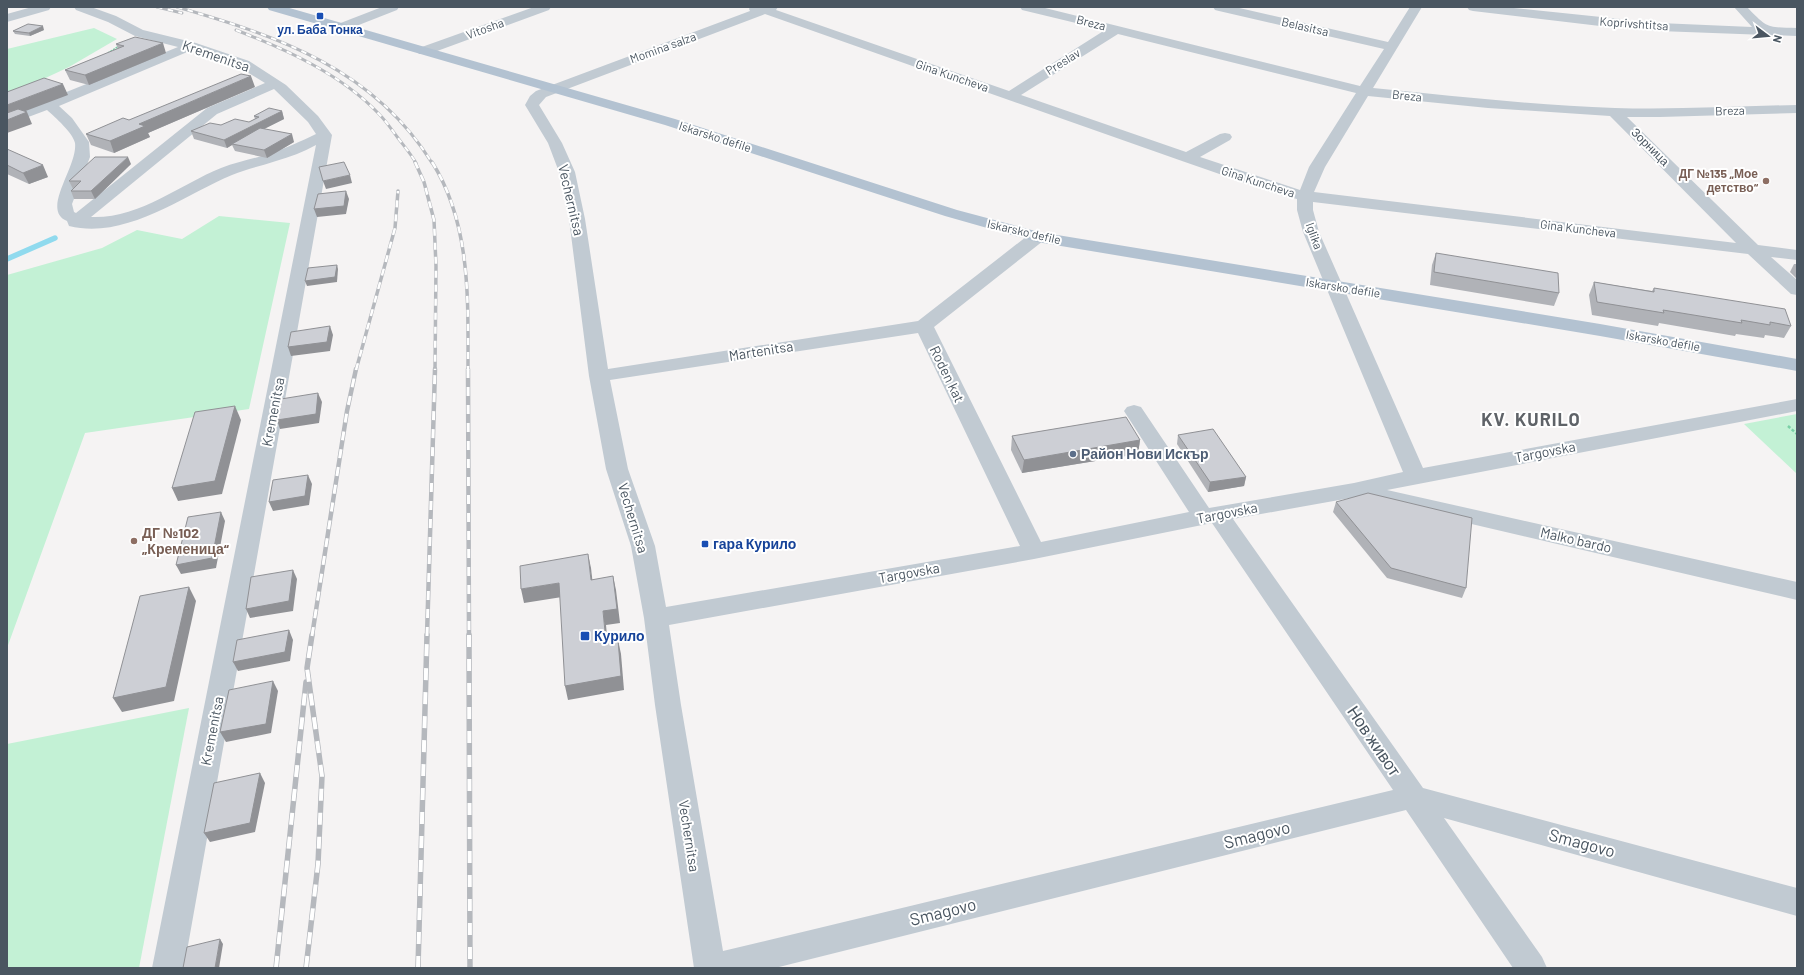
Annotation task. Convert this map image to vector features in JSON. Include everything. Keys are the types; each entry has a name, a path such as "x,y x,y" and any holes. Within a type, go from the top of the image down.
{"main road":[{"name":"Iskarsko defile","path":"273,7 670,122 950,213 1037,237 1600,330 1797,365"}],"street":[{"path":"7,18 45,7"},
{"name":"Kremenitsa","path":"80,7 112,19 139,33 191,46 244,64 275,84 313,119 325,135 168,968"},
{"path":"342,27 393,7"},
{"name":"Vitosha","path":"424,51 545,7"},
{"name":"Gina Kuncheva","path":"744,7 769,8 1010,96 1283,191 1305,196 1797,255"},
{"name":"Breza","path":"1026,7 1364,91 1488,104 1614,112 1660,113 1794,111"},
{"name":"Belasitsa","path":"1219,7 1392,47"},
{"name":"Iglika","path":"1416,7 1317,167 1305,196 1305,210 1311,232 1416,476"},
{"name":"Koprivshtitsa","path":"1473,7 1600,22 1659,27 1797,32"},
{"path":"1740,7 1765,30 1797,39"},
{"name":"Momina salza","path":"554,89 769,8"},
{"name":"Preslav","path":"1010,96 1116,29"},
{"path":"7,121 191,46"},
{"path":"75,222 212,111 275,84"},
{"name":"Vechernitsa","path":"554,89 541,94 535,99 532,105 555,143 567,172 577,219 599,376 617,469 643,546 656,618 668,705 710,968"},
{"path":"49,104 67,121 82,142 89,157 64,204 66,215 75,222 94,223 119,219 134,214 164,203 226,171 283,154 325,135"},
{"name":"Зорница","path":"1614,112 1753,250 1797,290"},
{"path":"1187,158 1225,137"},
{"path":"134,157 156,156"},
{"path":"924,326 1037,237"},
{"name":"Martenitsa","path":"599,376 924,326"},
{"name":"Roden kat","path":"924,326 1034,551"},
{"name":"Targovska","path":"656,618 1034,551 1211,516 1354,490 1416,476 1797,405"},
{"name":"Нов живот","path":"1134,411 1412,797 1531,968"},
{"name":"Malko bardo","path":"1354,490 1797,591"},
{"name":"Smagovo","path":"715,968 1412,797 1797,902"}],"path":[{"path":"104,56 139,33"}],"green space":[{"path":"94,28 117,39 69,67 7,96 7,49"},
{"path":"219,216 290,223 249,409 85,433 7,648 7,275 102,248 137,230 182,239"},
{"path":"1797,414 1797,474 1744,424"},
{"path":"189,708 139,968 7,968 7,744"}],"building":[{"path":"28,24 43,26 29,33 13,31"},
{"path":"135,37 163,43 85,75 65,70 124,46 116,44"},
{"path":"241,74 251,76 139,124 145,126 110,141 86,134 123,118 129,120"},
{"path":"44,78 63,84 7,105 7,92"},
{"path":"269,108 282,111 224,140 191,131 210,123 221,125 235,119 249,122 259,117 254,116"},
{"path":"18,109 27,112 7,120 7,113"},
{"path":"260,128 292,134 264,150 232,144"},
{"path":"7,149 43,165 23,173 7,165"},
{"path":"95,157 128,157 91,191 71,191 81,181 69,181"},
{"path":"344,162 350,175 323,181 319,167"},
{"path":"346,191 344,206 314,209 318,194"},
{"path":"1436,253 1558,273 1559,293 1434,272"},
{"path":"337,265 335,277 305,281 308,268"},
{"path":"1594,282 1654,292 1654,288 1785,309 1791,326 1770,322 1770,325 1741,320 1742,323 1663,310 1664,313 1597,302"},
{"path":"330,326 327,342 288,347 291,332"},
{"path":"318,393 316,414 277,420 281,399"},
{"path":"235,406 215,481 172,488 195,412"},
{"path":"1126,417 1140,440 1024,460 1012,436"},
{"path":"1213,429 1246,477 1210,482 1178,435"},
{"path":"308,475 305,496 269,502 273,480"},
{"path":"1368,493 1472,518 1466,588 1391,568 1336,502"},
{"path":"221,512 212,558 176,565 188,517"},
{"path":"588,554 591,580 613,576 617,609 603,611 606,642 618,640 621,676 565,686 559,583 521,589 520,566"},
{"path":"293,570 289,601 246,609 251,577"},
{"path":"189,587 166,687 113,698 140,596"},
{"path":"289,630 285,652 233,662 237,640"},
{"path":"273,681 266,724 220,732 229,690"},
{"path":"260,773 250,823 204,833 214,783"},
{"path":"220,939 215,968 183,968 187,947"}],"waterway":[{"path":"7,259 55,238"}],"railway":[{"path":"157,7 182,13"},
{"path":"177,7 251,30 287,44 321,61 352,80 382,103 409,130 432,163"},
{"path":"236,30 275,46 312,64 348,87 382,117 416,163"},
{"path":"415,162 424,182 434,220 436,266 435,370"},
{"path":"432,162 445,186 461,236 467,289 468,369"},
{"path":"356,370 395,228 398,191"},
{"path":"312,636 347,411 356,369"},
{"path":"427,636 435,369"},
{"path":"468,369 469,636"},
{"path":"306,968 318,864 322,776 307,668 312,635"},
{"path":"418,968 427,635"},
{"path":"469,635 470,968"},
{"path":"276,968 306,682"}],"place":[{"name":"ул. Баба Тонка","path":"320,16"},
{"name":"ДГ №135 „Мое детство“","path":"1766,181"},
{"name":"Район Нови Искър","path":"1073,454"},
{"name":"ДГ №102 „Кременица“","path":"134,541"},
{"name":"гара Курило","path":"705,544"},
{"name":"Курило","path":"585,636"}],"district":[{"name":"KV. KURILO","path":"1531,420"}]}
